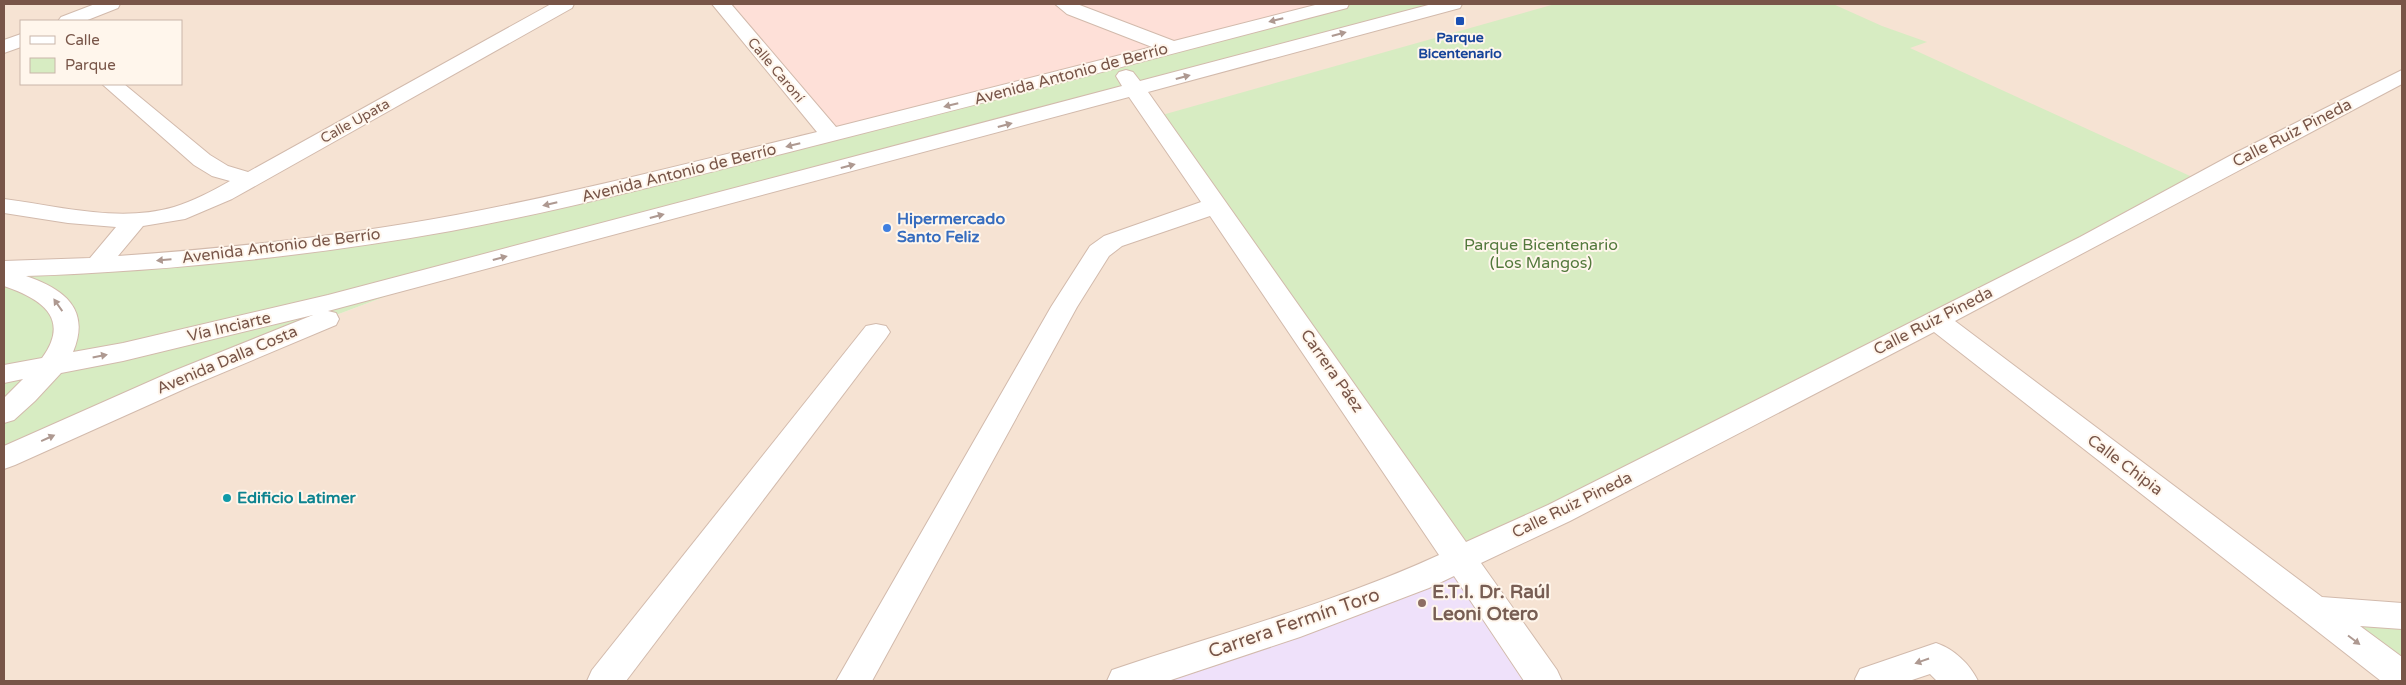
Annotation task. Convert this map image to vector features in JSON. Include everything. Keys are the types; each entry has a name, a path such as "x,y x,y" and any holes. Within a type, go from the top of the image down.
{"street":[{"path":"71,20 111,4"},
{"name":"Calle Upata","path":"4,206 100,219 136,219 176,214 209,201 250,180 565,4"},
{"name":"Calle Caroní","path":"720,4 831,135"},
{"path":"1064,4 1074,10 1170,48"},
{"name":"Avenida Antonio de Berrío","path":"4,269 98,264 257,251 422,228 540,206 831,135 1116,62 1313,7 1340,4"},
{"name":"Avenida Antonio de Berrío","path":"453,270 1453,4"},
{"path":"4,47 20,40"},
{"name":"Carrera Páez","path":"1116,62 1217,205 1544,681"},
{"name":"Calle Ruiz Pineda","path":"1460,559 1559,513 2090,242 2243,158 2402,76"},
{"path":"113,85 202,160 220,171 250,180"},
{"path":"854,681 1064,307 1099,251 1113,240 1217,205"},
{"path":"98,264 136,219"},
{"name":"Vía Inciarte","path":"4,374 52,366 233,327 453,270"},
{"name":"Avenida Dalla Costa","path":"4,458 283,335 453,270"},
{"path":"4,277 29,284 47,293 59,304 65,316 67,331 62,349 52,366 23,398 4,413"},
{"name":"Calle Chipia","path":"1936,320 2402,677"},
{"path":"605,681 876,332"},
{"name":"Carrera Fermín Toro","path":"1125,681 1307,620 1418,579 1460,559"},
{"path":"2315,610 2402,616"},
{"path":"1875,681 1873,679 1936,657 1960,681"}],"shaded area":[{"path":"4,4 721,4 831,135 405,231 51,267 4,269"},
{"path":"721,4 1340,4 831,135"},
{"path":"1453,4 2402,4 2402,681 4,681 4,458 14,453 283,335 453,271"},
{"name":"E.T.I. Dr. Raúl Leoni Otero","path":"1460,559 1544,681 1125,681 1288,627"}],"green space":[{"path":"1340,4 1453,4 453,271 283,335 4,458 4,269 148,261 476,218"},
{"name":"Parque Bicentenario (Los Mangos)","path":"1555,4 1833,4 1882,26 1927,42 1910,48 2201,181 1460,559 1155,117"},
{"path":"2315,610 2402,620 2402,677"}],"place":[{"name":"Parque Bicentenario","path":"1460,21"},
{"name":"Hipermercado Santo Feliz","path":"887,228"},
{"name":"Edificio Latimer","path":"227,498"},
{"name":"E.T.I. Dr. Raúl Leoni Otero","path":"1422,603"}]}
